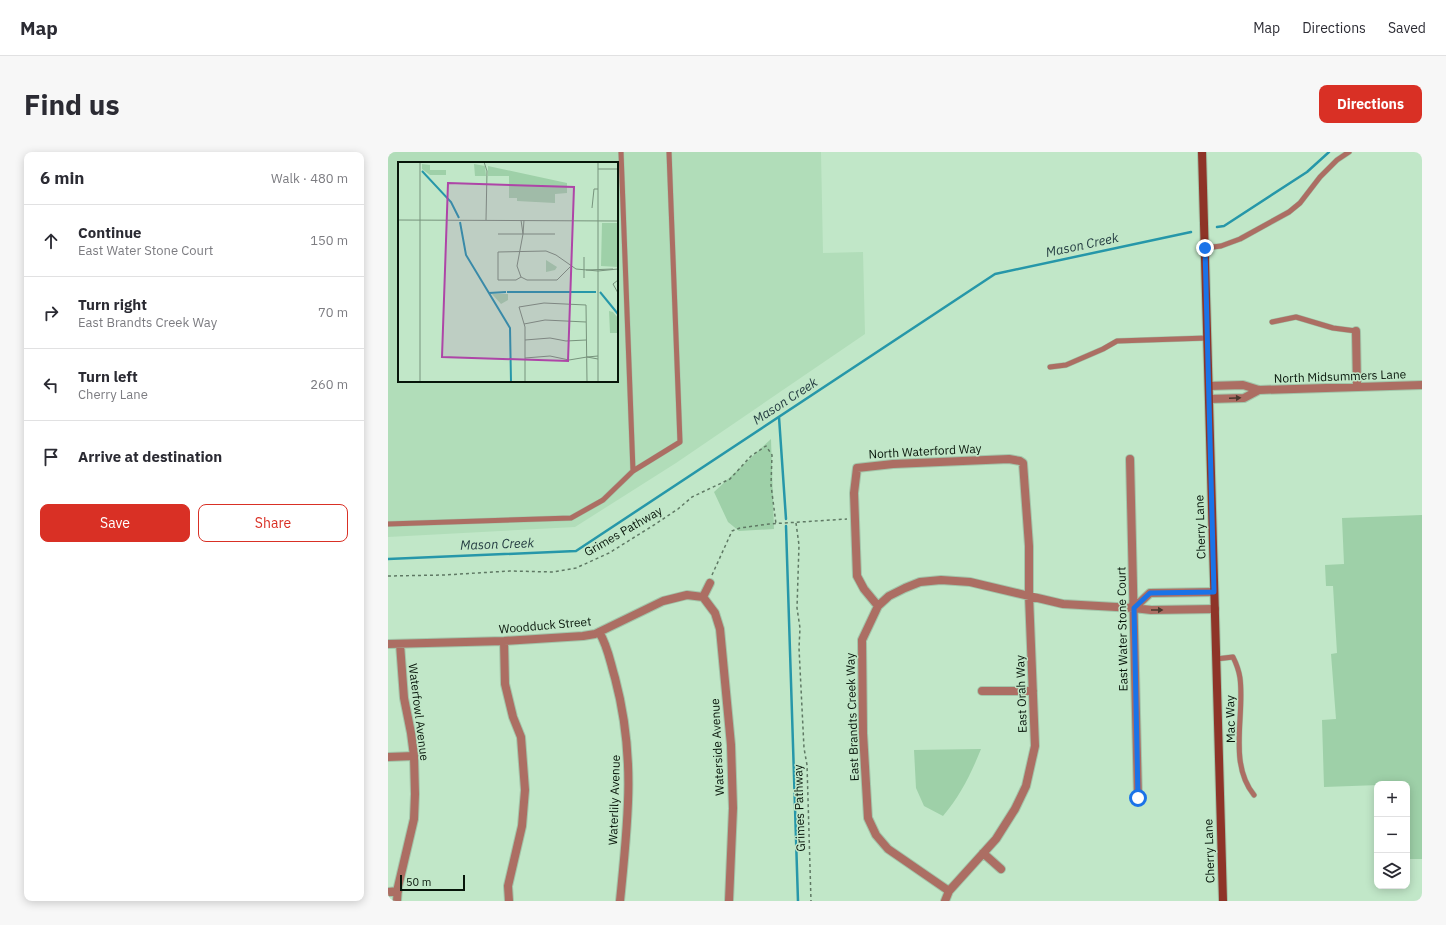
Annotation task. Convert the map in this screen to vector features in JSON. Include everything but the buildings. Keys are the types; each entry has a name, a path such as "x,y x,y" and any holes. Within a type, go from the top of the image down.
{"main road":[{"name":"Cherry Lane","path":"1202,152 1223,901"}],"street":[{"path":"1356,331 1357,387"},
{"name":"North Midsummers Lane","path":"1209,386 1243,385 1259,390 1422,385"},
{"name":"North Midsummers Lane","path":"1209,399 1244,398 1259,390"},
{"name":"East Water Stone Court","path":"1130,459 1138,798"},
{"name":"North Waterford Way","path":"878,606 864,590 857,576 855,474 858,468 860,466 994,460 1020,461"},
{"name":"East Orah Way","path":"945,901 949,891 996,838 1015,809 1026,786 1036,746 1025,470 1023,463 1020,461"},
{"name":"East Brandts Creek Way","path":"949,891 888,849 876,835 868,818 863,725 862,640 878,606 889,596 905,588 920,582 941,580 970,582 1063,604 1151,610 1214,609"},
{"path":"703,597 710,582"},
{"path":"1134,608 1150,593 1214,592"},
{"name":"Woodduck Street","path":"388,644 504,641 583,636 599,632 663,601 687,595 703,597"},
{"name":"Waterside Avenue","path":"703,597 715,613 720,629 731,745 733,808 729,901"},
{"name":"Waterlily Avenue","path":"599,632 605,642 619,692 625,719 629,755 628,815 620,901"},
{"path":"504,641 505,684 513,717 520,737 525,790 522,826 508,886 509,901"},
{"name":"Waterfowl Avenue","path":"397,901 414,819 414,756 404,698 400,644"},
{"path":"982,691 1033,691"},
{"path":"388,757 414,756"},
{"path":"983,853 1001,869"},
{"path":"388,892 398,891"}],"lane":[{"path":"621,152 633,471"},
{"path":"388,524 571,518 603,500 633,471 680,442 669,152"},
{"path":"1205,248 1221,246 1240,240 1289,212 1300,203 1320,177 1337,160 1349,152"},
{"path":"1272,322 1296,317 1333,328 1356,331"},
{"path":"1050,367 1066,365 1104,349 1117,341 1207,338"},
{"name":"Mac Way","path":"1216,659 1233,657 1240,678 1241,769 1246,784 1254,795"}],"path":[{"name":"Grimes Pathway","path":"388,576 444,575 510,571 553,572 576,568 609,553 654,526 678,509 692,496 730,478 751,456 766,446 772,455 771,485 776,524"},
{"path":"710,582 732,531 740,528 776,524 855,518"},
{"name":"Grimes Pathway","path":"796,523 799,545 799,648 804,748 807,765 811,901"}],"shaded area":[{"path":"388,152 821,152 823,253 863,252 865,334 676,463 575,527 388,537"},
{"path":"771,439 774,529 739,531 728,522 714,492"},
{"path":"1422,515 1422,859 1410,859 1410,781 1374,781 1374,785 1324,787 1322,720 1336,719 1331,654 1337,653 1333,586 1326,586 1325,565 1344,564 1342,518"},
{"path":"981,749 965,784 955,801 943,816 924,806 916,788 914,750"}],"waterway":[{"name":"Mason Creek","path":"1217,227 1224,226 1307,172 1329,152"},
{"name":"Mason Creek","path":"388,559 576,551 995,274 1191,232"},
{"path":"779,417 786,519"},
{"path":"786,526 798,901"}],"route":[{"path":"1138,798 1134,608 1150,593 1214,592 1205,248"}]}
